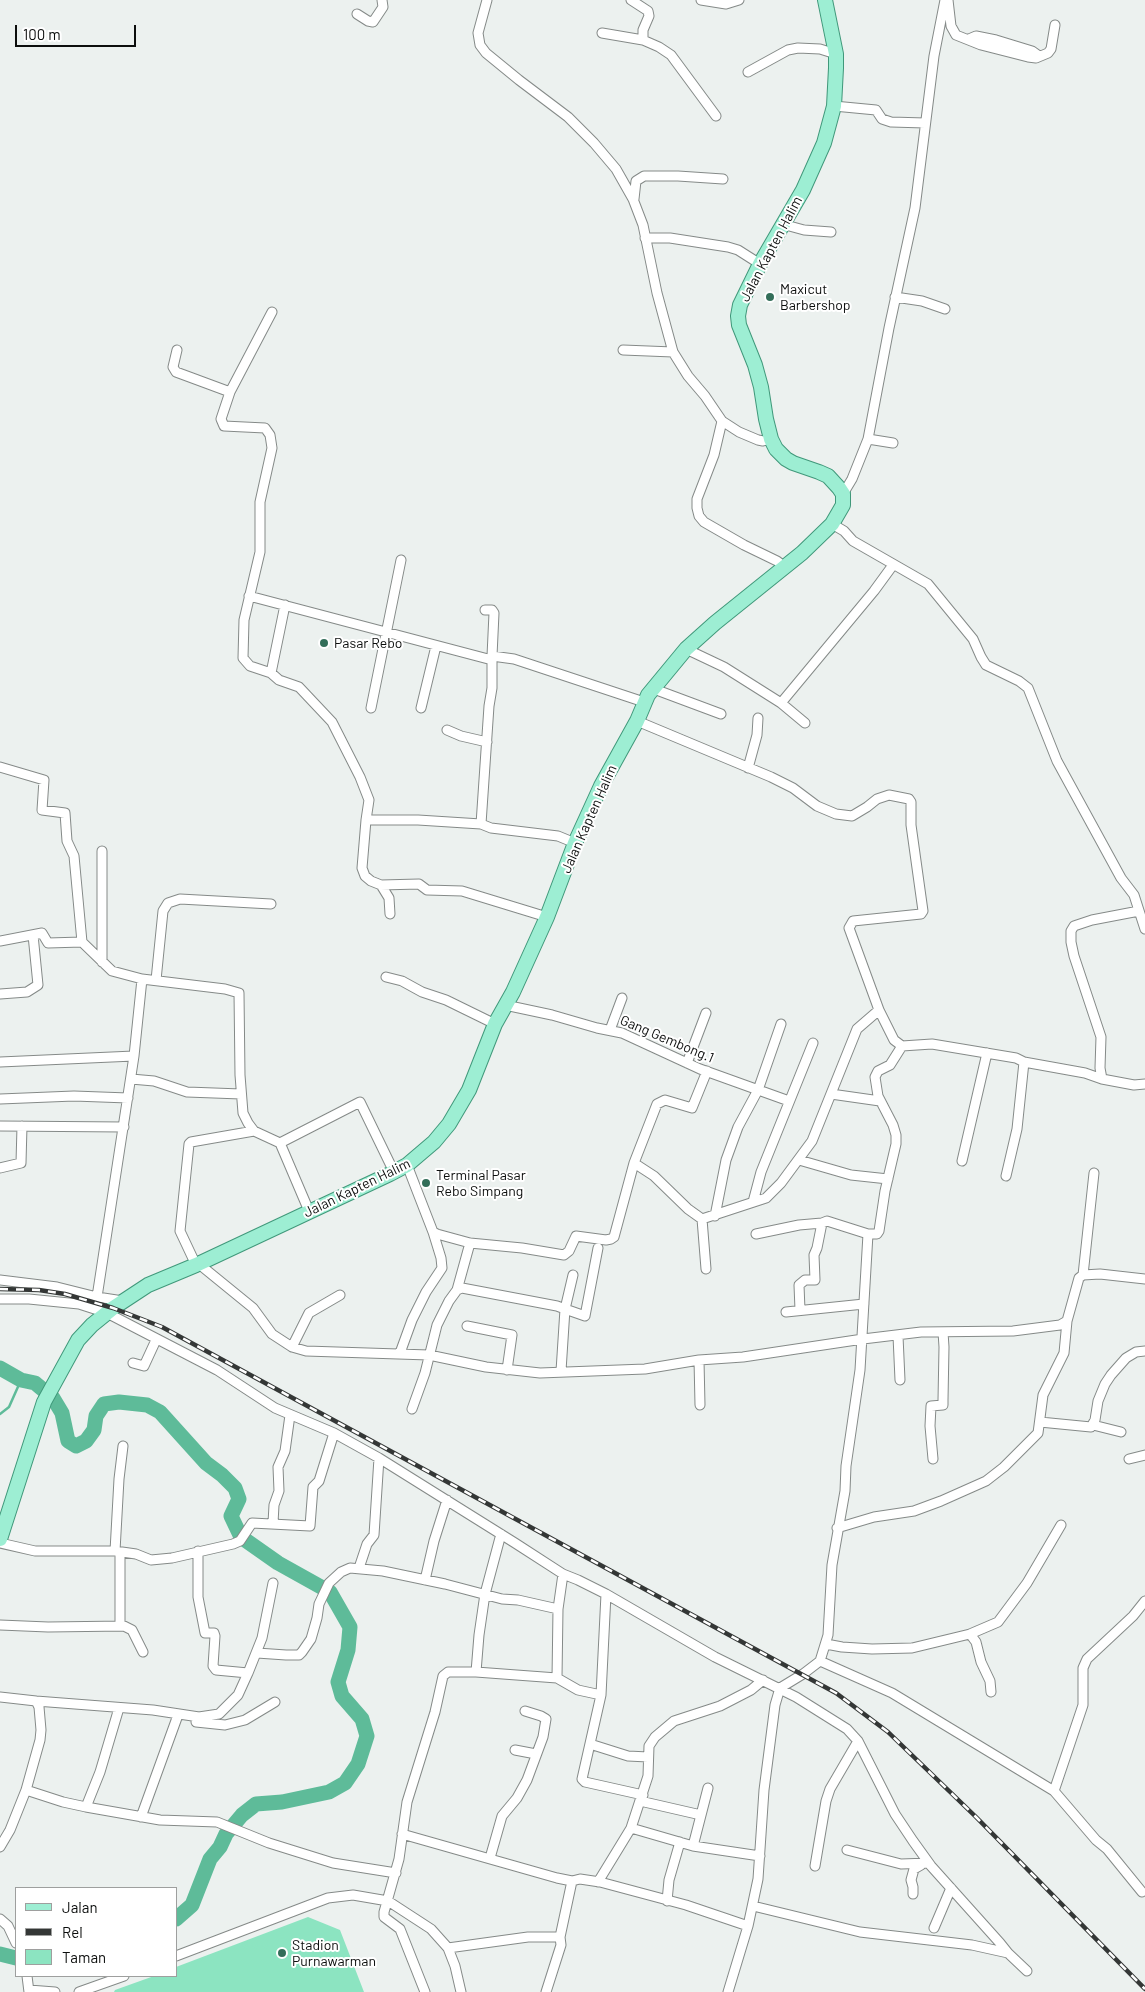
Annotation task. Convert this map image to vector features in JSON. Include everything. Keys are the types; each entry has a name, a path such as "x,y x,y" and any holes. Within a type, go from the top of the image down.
{"main road":[{"name":"Jalan Kapten Halim","path":"0,1539 44,1402 78,1340 107,1313 148,1285 197,1264 407,1165 424,1152 449,1124 469,1090 495,1024 547,917 575,843 601,786 637,721 644,702 686,650 715,623 785,567 832,524 843,505 843,494 828,476 786,459 776,448 771,439 755,365 739,325 740,305 760,264 803,190 824,143 834,106 836,54 825,0"}],"street":[{"path":"357,14 368,21 374,22 383,7 382,0"},
{"path":"487,0 478,33 480,45 486,53 568,117 616,169 634,199 640,216 673,352 688,376 705,396 722,421 739,432 758,440 771,439"},
{"path":"632,0 648,11 649,16 643,30 643,40"},
{"path":"702,0 718,4 731,4 739,0"},
{"path":"947,0 953,30 956,35 969,39 976,36 996,40 1032,51 1039,56 1048,53 1051,48 1054,25"},
{"path":"843,494 852,479 868,439 895,297 915,208 934,56 947,0"},
{"path":"602,33 643,40 671,55 716,116"},
{"path":"748,72 788,50 798,48 820,49 836,54"},
{"path":"834,106 876,110 882,119 891,122 925,123"},
{"path":"634,199 636,181 644,176 723,179"},
{"path":"782,224 804,230 831,232"},
{"path":"645,238 670,238 728,247 738,250 760,264"},
{"path":"895,297 922,301 945,309"},
{"path":"272,312 230,392 221,419 222,423 226,426 265,428 269,431 272,442 270,462 261,495 260,552 244,620 243,658 250,666 271,673 279,680 299,686 332,722 360,777 369,800 362,868 365,876 381,885 389,898 390,914"},
{"path":"177,350 173,367 176,372 230,392"},
{"path":"623,350 673,352"},
{"path":"722,421 714,455 698,499 697,508 699,516 704,522 785,567"},
{"path":"868,439 893,443"},
{"path":"832,524 853,541 928,584 973,639 986,665 1019,681 1028,688 1057,761 1121,878 1134,895 1145,929"},
{"path":"370,708 401,560"},
{"path":"781,703 874,591 893,564"},
{"path":"249,596 436,646 492,658 514,659 644,702"},
{"path":"271,673 285,605"},
{"path":"481,824 494,613 492,610 485,610"},
{"path":"421,708 436,646"},
{"path":"686,650 724,667 781,703 805,723"},
{"path":"654,689 720,714"},
{"path":"748,768 757,735 758,718"},
{"path":"637,721 793,788 817,806 836,814 852,816 877,798 889,795 903,797 911,802 911,825 923,912 921,914 853,921 849,925 849,930 879,1010 894,1040 902,1046 932,1044 1086,1072 1102,1078 1134,1085 1145,1084"},
{"path":"447,730 461,736 487,742"},
{"path":"0,767 44,780 42,810 65,814 67,841 74,856 82,942 102,962 112,971 142,979 224,989 239,993 243,1113 254,1130 280,1143 309,1212"},
{"path":"366,820 418,820 481,824 491,828 558,836 575,843"},
{"path":"102,851 102,962"},
{"path":"381,885 420,884 428,890 462,891 486,900 547,917"},
{"path":"156,980 163,911 168,903 180,899 270,904"},
{"path":"1102,1078 1100,1068 1101,1037 1074,956 1071,931 1074,926 1092,920 1140,911"},
{"path":"0,941 43,934 48,943 82,942"},
{"path":"0,994 26,992 38,985 33,935"},
{"path":"386,977 402,980 422,992 446,1000 495,1024"},
{"path":"97,1297 131,1079 142,979"},
{"path":"610,1030 622,998"},
{"name":"Gang Gembong.1","path":"505,1005 622,1033 687,1063 789,1101"},
{"path":"634,1163 654,1176 688,1209 702,1219 766,1198 774,1191 812,1141 857,1029 879,1010"},
{"path":"687,1063 706,1013"},
{"path":"715,1216 726,1160 738,1127 758,1090 781,1024"},
{"path":"753,1202 761,1172 813,1043"},
{"path":"756,1234 799,1224 827,1221 868,1234 877,1234 880,1231 896,1135 880,1101 875,1085 875,1077 878,1071 890,1065 892,1058 902,1046"},
{"path":"962,1161 987,1053"},
{"path":"0,1062 134,1056"},
{"path":"1006,1176 1017,1130 1024,1062"},
{"path":"433,1232 470,1243 522,1248 560,1255 569,1252 576,1236 611,1240 614,1237 634,1163 657,1104 665,1100 692,1108 708,1071"},
{"path":"131,1079 154,1081 187,1092 241,1094"},
{"path":"831,1094 880,1101"},
{"path":"0,1099 74,1096 128,1098"},
{"path":"280,1143 360,1102 394,1172"},
{"path":"0,1126 124,1127"},
{"path":"0,1168 21,1163 22,1126"},
{"path":"254,1130 191,1142 189,1144 180,1231 197,1264 253,1308 272,1334 292,1347 306,1351 400,1353 429,1356 507,1370 540,1373 645,1369 699,1360 743,1357 863,1339 933,1332 1013,1331 1060,1325 1067,1321"},
{"path":"799,1160 851,1175 888,1179"},
{"path":"400,1353 416,1312 426,1292 442,1268 433,1232 407,1165"},
{"path":"837,1528 874,1517 914,1511 959,1494 986,1481 1004,1467 1038,1433 1041,1402 1064,1353 1067,1321 1079,1278 1083,1274 1094,1173"},
{"path":"702,1219 706,1269"},
{"path":"800,1310 799,1285 805,1280 815,1280 814,1254 818,1248 822,1223"},
{"path":"728,1992 753,1906 760,1856 764,1790 775,1705 780,1688 820,1661 828,1635 832,1565 845,1491 846,1466 860,1370 868,1234"},
{"path":"412,1409 425,1373 432,1341 441,1314 457,1290 470,1243"},
{"path":"457,1290 462,1288 565,1309 584,1316 598,1248"},
{"path":"1083,1274 1145,1279 1145,1271"},
{"path":"560,1372 565,1309 572,1275"},
{"path":"0,1280 57,1286 97,1297 124,1301"},
{"path":"292,1347 310,1313 340,1295"},
{"path":"0,1299 29,1299 79,1304 107,1313 217,1370 265,1403 334,1433 379,1458 563,1574 606,1594 715,1657 780,1688 847,1729 858,1741 895,1814 926,1864 951,1888 1008,1953 1028,1971"},
{"path":"786,1312 864,1304"},
{"path":"467,1326 512,1335 507,1370"},
{"path":"933,1459 930,1426 931,1406 942,1405 944,1400 943,1332"},
{"path":"898,1336 900,1380"},
{"path":"134,1363 144,1366 156,1340"},
{"path":"1093,1425 1104,1384 1126,1358 1136,1352 1145,1351"},
{"path":"699,1360 700,1405"},
{"path":"273,1523 274,1505 280,1491 278,1467 285,1451 290,1415"},
{"path":"1040,1422 1086,1427 1093,1425 1121,1432"},
{"path":"0,1543 35,1551 136,1554 151,1560 172,1558 233,1544 240,1541 252,1523 310,1526 313,1487 319,1481 334,1433"},
{"path":"120,1626 119,1479 124,1446"},
{"path":"1130,1459 1145,1455"},
{"path":"359,1568 368,1542 374,1535 379,1458"},
{"path":"425,1580 434,1541 447,1500"},
{"path":"826,1644 872,1649 912,1648 970,1634 998,1622 1027,1584 1061,1525"},
{"path":"476,1672 485,1594 501,1534"},
{"path":"198,1551 198,1598 205,1633 214,1633 215,1636 213,1666 216,1670 248,1673"},
{"path":"257,1653 299,1655 311,1639 317,1618 318,1604 329,1583 341,1572 350,1568 425,1580 485,1594 502,1600 518,1600 558,1609"},
{"path":"557,1678 558,1609 563,1574"},
{"path":"177,1717 204,1717 218,1714 238,1695 257,1653 273,1583"},
{"path":"606,1594 601,1695 582,1779 585,1782 701,1816"},
{"path":"1054,1791 1083,1705 1083,1668 1087,1659 1133,1616 1145,1601"},
{"path":"0,1625 48,1627 120,1626 132,1630 143,1652"},
{"path":"970,1634 976,1642 981,1662 990,1681 991,1692"},
{"path":"820,1661 892,1693 1054,1791 1096,1840 1107,1849 1142,1892"},
{"path":"425,1992 400,1929 384,1916 396,1873 407,1802 435,1712 443,1676 448,1672 476,1672 557,1678 578,1690 601,1695"},
{"path":"598,1882 631,1828 642,1798 649,1768 649,1746 668,1724 674,1720 720,1706 751,1690 763,1680"},
{"path":"0,1697 152,1710 177,1717 225,1725 245,1720 275,1702"},
{"path":"0,1847 10,1830 26,1790 41,1736 40,1716 36,1701"},
{"path":"86,1807 100,1772 119,1708"},
{"path":"490,1858 502,1816 517,1798 527,1780 543,1736 546,1719 525,1711"},
{"path":"141,1817 177,1717"},
{"path":"815,1866 826,1801 830,1790 858,1741"},
{"path":"590,1744 622,1754 648,1757"},
{"path":"515,1750 536,1754"},
{"path":"693,1846 708,1788"},
{"path":"26,1790 63,1802 141,1817 178,1822 224,1824 278,1846 333,1863 396,1873"},
{"path":"631,1828 693,1846 760,1856"},
{"path":"402,1834 572,1881 580,1879 598,1882 686,1905 748,1926"},
{"path":"666,1901 669,1880 680,1842"},
{"path":"847,1850 900,1864 926,1864"},
{"path":"913,1894 911,1880 914,1869 926,1864"},
{"path":"546,1992 562,1945 560,1937 572,1881"},
{"path":"934,1928 951,1888"},
{"path":"178,1955 328,1898 353,1895 388,1901 431,1929 448,1948 456,1966 461,1992"},
{"path":"753,1906 860,1932 972,1945 1008,1953"},
{"path":"0,1919 8,1926 15,1940"},
{"path":"448,1948 528,1937 560,1937"},
{"path":"27,1977 29,1991 55,1992"},
{"path":"79,1992 121,1977"}],"green space":[{"name":"Stadion Purnawarman","path":"308,1917 340,1930 364,1992 114,1992 151,1977 178,1977 178,1966"}],"waterway":[{"path":"0,1368 21,1380 35,1383 53,1398 62,1413 68,1441 76,1446 86,1441 94,1430 96,1416 104,1404 119,1402 147,1405 160,1412 206,1463 235,1488 239,1499 231,1516 241,1537 278,1563 330,1592 350,1627 348,1650 338,1682 342,1696 362,1719 367,1736 358,1764 345,1783 329,1792 282,1802 256,1804 242,1815 226,1834 220,1847 210,1859 192,1905 178,1917"},
{"path":"0,1414 9,1407 21,1380"},
{"path":"0,1954 15,1958"}],"railway":[{"path":"0,1289 39,1290 65,1294 113,1308 162,1327 836,1693 888,1732 976,1817 1145,1989"}],"place":[{"name":"Maxicut Barbershop","path":"770,297"},
{"name":"Pasar Rebo","path":"324,643"},
{"name":"Terminal Pasar Rebo Simpang","path":"426,1183"},
{"name":"Stadion Purnawarman","path":"282,1953"}]}
